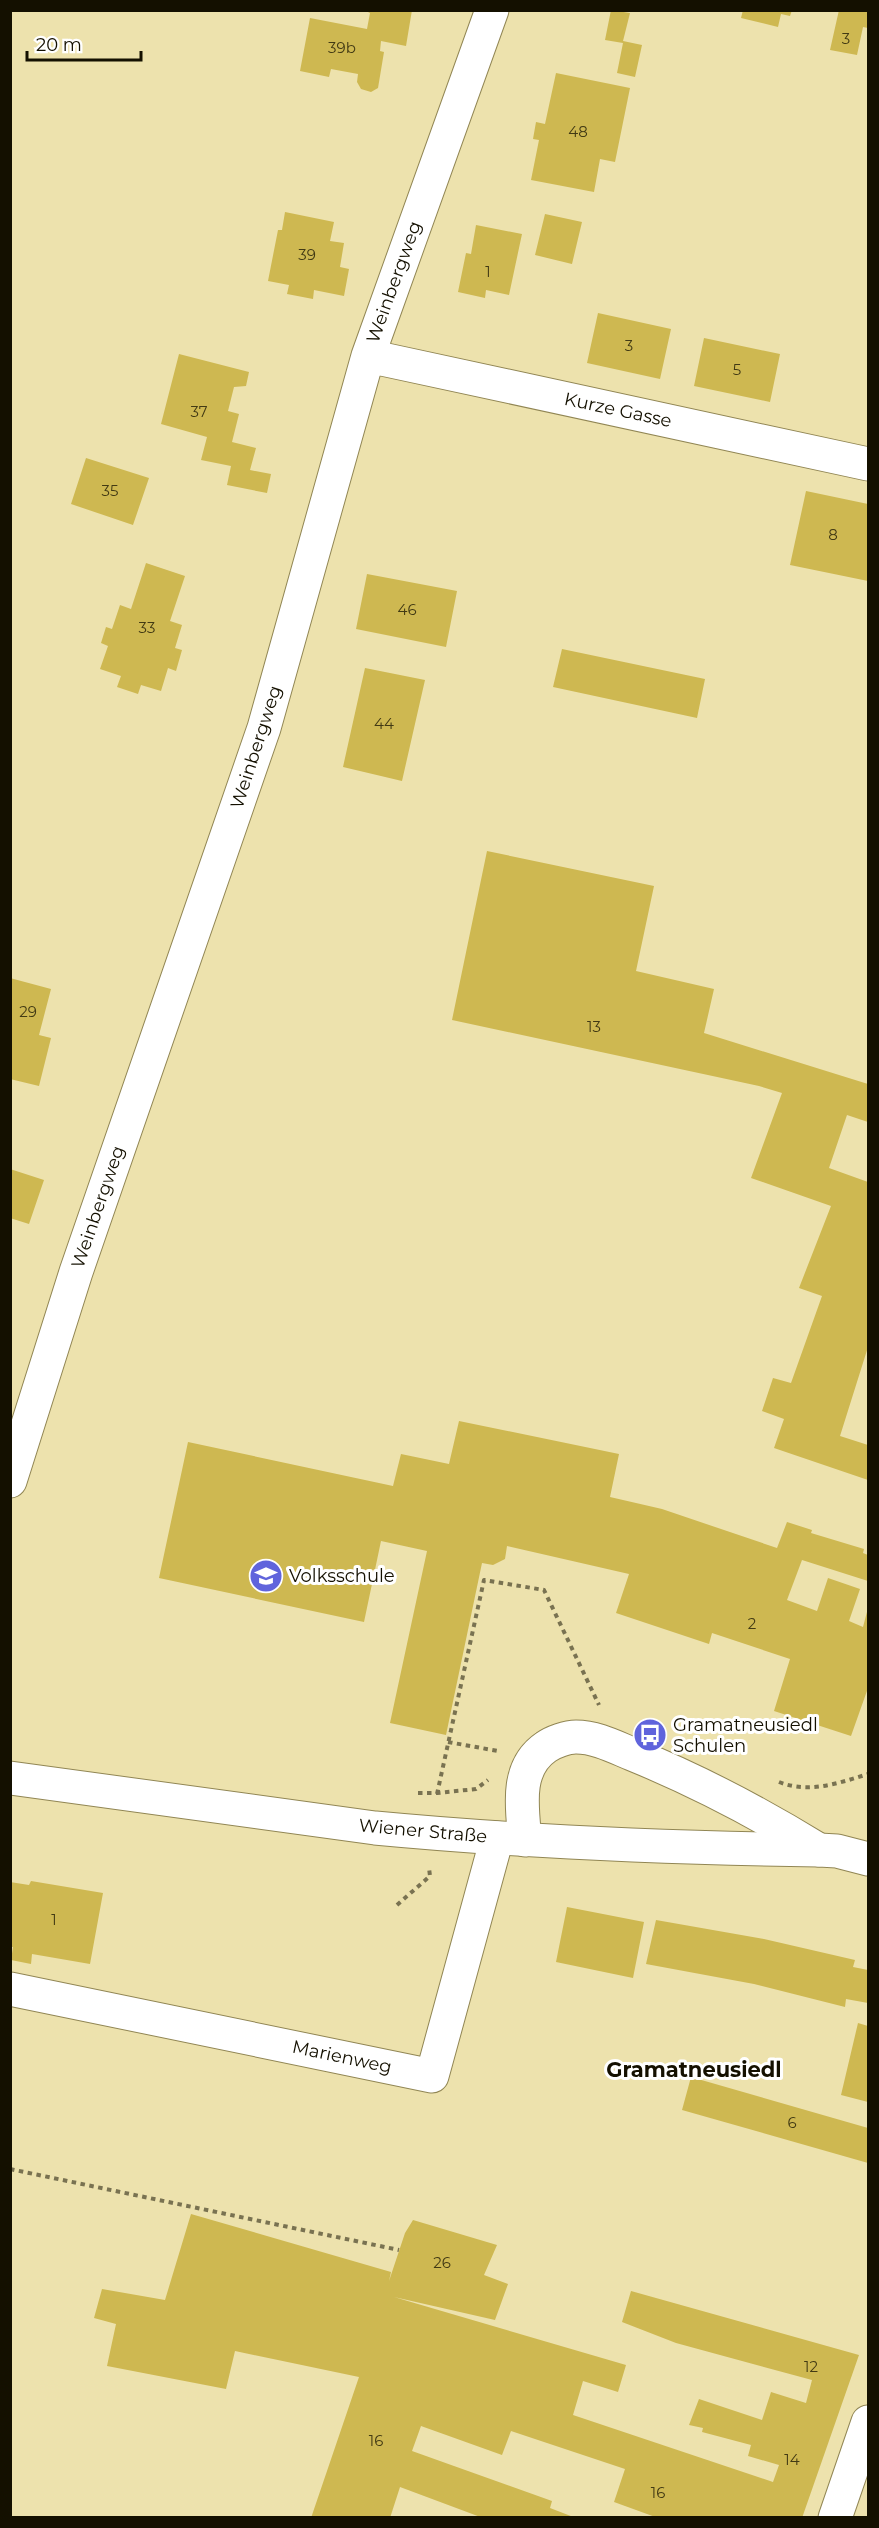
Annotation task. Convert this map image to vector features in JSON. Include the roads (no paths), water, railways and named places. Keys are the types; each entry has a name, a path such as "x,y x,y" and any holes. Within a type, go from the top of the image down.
{"street":[{"name":"Weinbergweg","path":"10,1481 76,1272 264,728 368,356 492,10"},
{"name":"Kurze Gasse","path":"368,356 868,464"},
{"path":"511,1839 521,1802 525,1773 545,1747 575,1737 597,1740 657,1764 842,1849"},
{"name":"Wiener Straße","path":"10,1778 375,1828 511,1839 675,1848 842,1849 868,1859"},
{"name":"Marienweg","path":"10,1989 432,2076 511,1839"},
{"path":"835,2517 868,2422"}],"place":[{"name":"Volksschule","path":"266,1576"},
{"name":"Gramatneusiedl Schulen","path":"650,1735"}],"district":[{"name":"Gramatneusiedl","path":"694,2070"}]}
